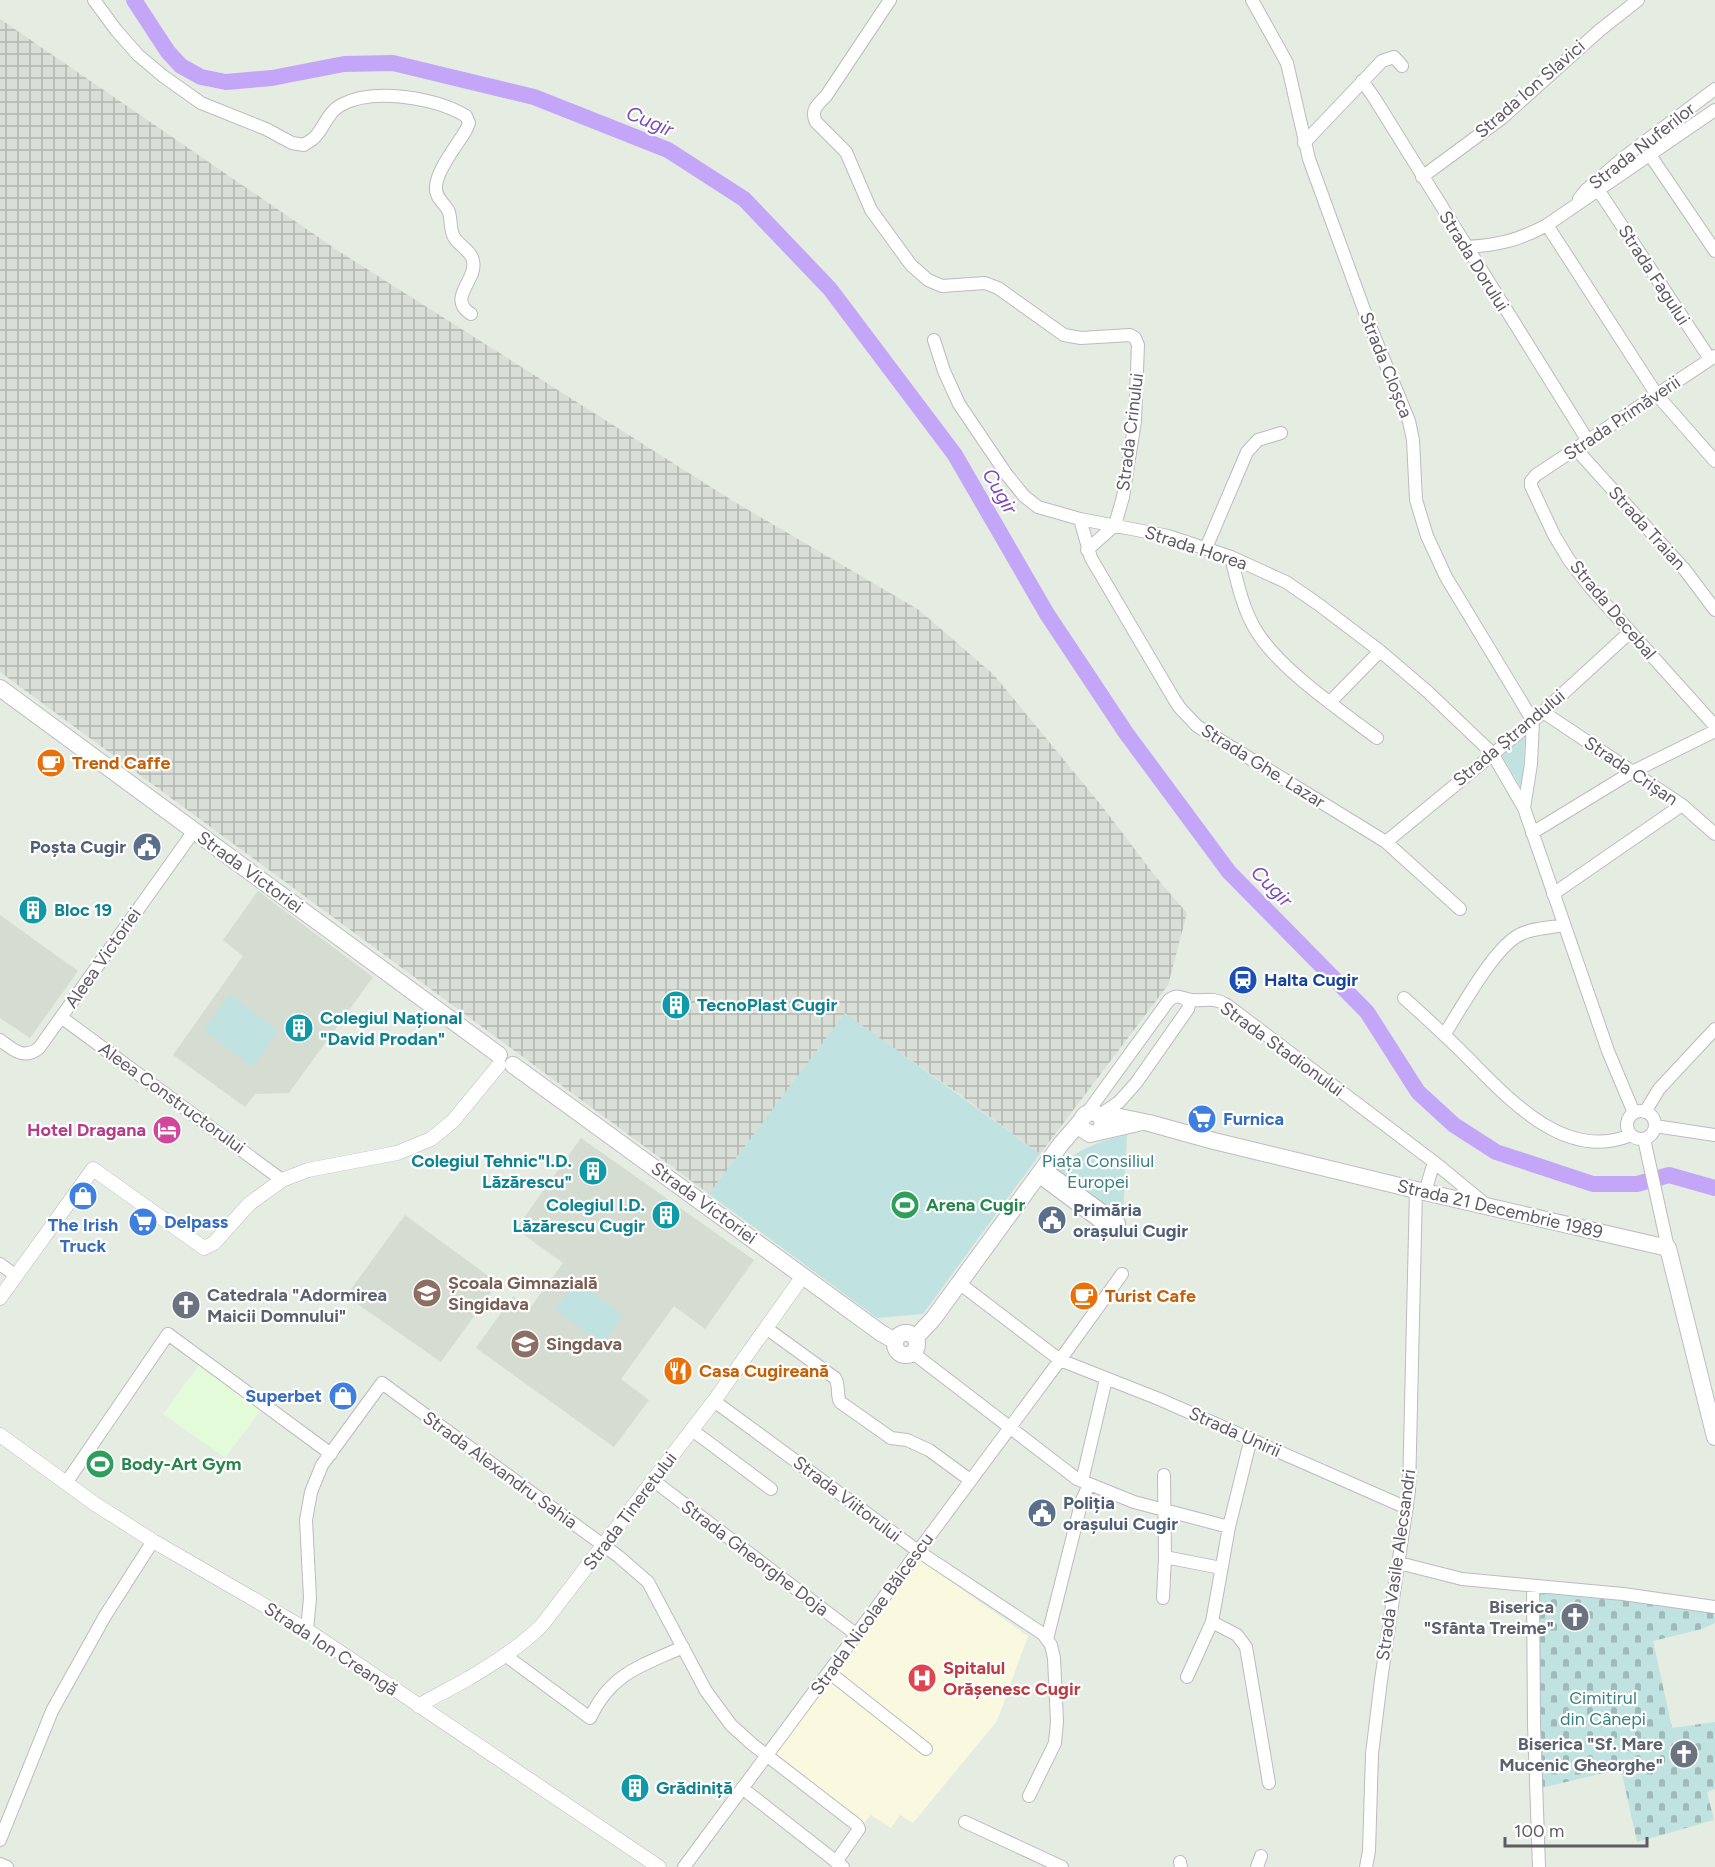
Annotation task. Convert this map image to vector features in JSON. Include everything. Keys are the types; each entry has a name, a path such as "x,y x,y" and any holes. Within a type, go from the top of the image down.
{"main road":[{"name":"Strada Victoriei","path":"0,688 504,1062 895,1341 899,1335 906,1333 914,1346"},
{"name":"Strada 21 Decembrie 1989","path":"1094,1122 1144,1122 1421,1191 1668,1248"},
{"path":"914,1346 1044,1167 1094,1122"},
{"path":"1668,1248 1715,1437"}],"street":[{"path":"94,0 138,55 201,103 258,126 292,143 304,144 315,137 332,112 342,104 368,96 388,95 428,102 456,110 466,116 469,123 466,130 437,178 435,188 450,215 453,237 473,258 474,266 461,300 464,310 471,314"},
{"name":"Strada Crinului","path":"890,0 826,96 814,110 813,116 816,122 846,152 871,210 904,257 921,275 942,286 985,283 998,288 1064,335 1081,338 1125,334 1135,338 1139,354 1135,421 1123,497 1115,525"},
{"name":"Strada Cloșca","path":"1252,0 1287,63 1297,101 1304,143 1342,252 1409,421 1413,440 1416,500 1426,536 1446,577 1533,721"},
{"name":"Strada Ion Slavici","path":"1422,177 1502,118 1599,30 1638,0"},
{"path":"1304,143 1375,68 1394,57 1402,66"},
{"name":"Strada Dorului","path":"1362,81 1588,441"},
{"name":"Strada Nuferilor","path":"1574,207 1586,190 1623,158 1715,89"},
{"name":"Strada Nuferilor","path":"1466,247 1504,243 1523,238 1547,225 1715,110"},
{"path":"1650,155 1715,251"},
{"name":"Strada Fagului","path":"1599,190 1712,358"},
{"path":"1547,225 1657,395 1715,461"},
{"name":"Strada Horea","path":"934,340 944,371 959,404 1006,475 1024,496 1038,507 1080,519 1168,536 1231,557 1286,582 1380,651 1492,753 1524,808 1608,1052 1640,1113"},
{"name":"Strada Primăverii","path":"1531,481 1536,475 1712,358"},
{"path":"1206,548 1247,452 1258,441 1281,433"},
{"name":"Strada Traian","path":"1576,449 1685,570 1715,610"},
{"name":"Strada Decebal","path":"1531,481 1533,492 1543,513 1569,560 1715,729"},
{"name":"Strada Ghe. Lazar","path":"1080,519 1087,550 1174,699 1189,719 1386,842 1460,909"},
{"path":"1087,550 1115,525"},
{"path":"1231,557 1242,600 1255,630 1276,656 1377,738"},
{"name":"Strada Ștrandului","path":"1386,842 1533,721 1630,632"},
{"path":"1330,702 1380,651"},
{"name":"Strada Crișan","path":"1543,712 1682,805 1715,834"},
{"path":"1524,808 1529,782 1533,721"},
{"path":"1532,833 1632,772 1715,729"},
{"path":"1553,894 1682,805"},
{"name":"Aleea Victoriei","path":"0,1040 23,1055 33,1054 39,1048 194,831"},
{"path":"1444,1035 1487,970 1511,940 1525,932 1564,925"},
{"path":"1174,996 1182,996 1189,1005 1188,1009 1136,1083 1119,1102 1094,1122 1169,1000 1174,996"},
{"path":"1404,998 1504,1093 1528,1114 1550,1128 1578,1138 1597,1141 1611,1142 1631,1135"},
{"name":"Strada Stadionului","path":"1186,999 1211,999 1227,1005 1434,1162 1486,1205"},
{"name":"Aleea Constructorului","path":"62,1017 282,1180"},
{"path":"1668,1248 1645,1144 1631,1135 1627,1124 1640,1113 1659,1089 1715,1029"},
{"path":"0,1298 93,1169 204,1248 214,1243 249,1204 282,1180 308,1170 397,1153 431,1139 453,1121 504,1062"},
{"path":"1640,1113 1652,1117 1655,1126 1645,1144"},
{"path":"1655,1126 1715,1135"},
{"path":"1421,1191 1434,1162"},
{"path":"1044,1167 1111,1223"},
{"name":"Strada Vasile Alecsandri","path":"1364,1866 1369,1851 1372,1754 1378,1701 1409,1491 1421,1191"},
{"path":"0,1264 16,1276"},
{"name":"Strada Nicolae Bălcescu","path":"684,1867 1122,1274"},
{"name":"Strada Tineretului","path":"419,1706 505,1655 542,1625 714,1401 803,1276"},
{"name":"Strada Unirii","path":"959,1283 1060,1360 1159,1398 1407,1508"},
{"path":"766,1328 836,1378 837,1395 840,1402 891,1438 907,1440 929,1450 970,1480"},
{"path":"66,1483 168,1335 331,1454 322,1465 311,1492 306,1520 310,1598 307,1630"},
{"path":"914,1346 1009,1428 1086,1483 1134,1502 1229,1527"},
{"path":"1029,1796 1055,1743 1057,1722 1054,1658 1051,1645 1045,1636 1082,1500 1106,1379"},
{"name":"Strada Alexandru Sahia","path":"331,1454 382,1383 604,1546 648,1582 706,1690 722,1715 766,1755 857,1825 859,1829 840,1864"},
{"name":"Strada Viitorului","path":"714,1401 918,1551 1045,1636"},
{"path":"692,1430 771,1489"},
{"name":"Strada Ion Creangă","path":"0,1435 66,1483 153,1541 307,1630 660,1867"},
{"path":"1187,1677 1212,1622 1229,1527 1251,1438"},
{"path":"1163,1598 1166,1557 1164,1475"},
{"name":"Strada Gheorghe Doja","path":"654,1481 857,1635"},
{"path":"0,1840 52,1711 105,1616 153,1541"},
{"path":"1166,1557 1221,1568"},
{"path":"1399,1563 1462,1579 1623,1594 1715,1607"},
{"path":"1533,1586 1534,1734 1539,1867"},
{"path":"1212,1622 1237,1635 1246,1647 1269,1783"},
{"path":"505,1655 590,1718 604,1693 622,1676 683,1647"},
{"path":"830,1672 926,1749"},
{"path":"742,1788 840,1864"},
{"path":"965,1822 1062,1867"},
{"path":"0,1864 7,1867"}],"shaded area":[{"path":"0,19 340,252 733,501 919,610 994,675 1187,913 1168,985 1040,1154 845,1014 709,1194 0,672"},
{"path":"258,891 373,977 289,1093 255,1094 245,1107 173,1055 243,956 223,940"},
{"path":"0,915 78,971 30,1038 0,1018"},
{"path":"581,1138 754,1260 705,1329 674,1306 621,1379 649,1400 614,1447 476,1348 513,1296 530,1308 563,1263 516,1229"},
{"path":"405,1215 498,1283 441,1362 346,1296"},
{"path":"199,1365 262,1409 225,1458 163,1414"},
{"name":"Spitalul Orășenesc Cugir","path":"919,1559 1028,1636 997,1721 913,1823 900,1815 891,1828 871,1815 863,1824 774,1755"}],"green space":[{"path":"1525,737 1522,789 1501,754"},
{"path":"230,994 278,1031 252,1067 204,1030"},
{"path":"845,1013 1040,1154 923,1314 877,1318 709,1194"},
{"name":"Piața Consiliul Europei","path":"1127,1135 1123,1220 1052,1170 1087,1148"},
{"path":"576,1281 623,1315 603,1344 555,1310"},
{"name":"Cimitirul din Cânepi","path":"1538,1591 1715,1609 1715,1623 1702,1629 1653,1641 1672,1728 1715,1722 1715,1789 1707,1792 1714,1820 1637,1842 1621,1769 1541,1788"}],"waterway":[{"name":"Cugir","path":"134,0 168,52 181,66 201,77 226,82 272,78 344,64 393,63 534,97 668,150 744,199 830,289 955,455 1047,614 1126,733 1229,872 1367,1012 1418,1092 1454,1125 1496,1152 1593,1184 1637,1184 1669,1175 1715,1188"}],"place":[{"name":"Trend Caffe","path":"51,763"},
{"name":"Poșta Cugir","path":"147,847"},
{"name":"Bloc 19","path":"33,910"},
{"name":"Halta Cugir","path":"1243,980"},
{"name":"TecnoPlast Cugir","path":"676,1005"},
{"name":"Colegiul Național \"David Prodan\"","path":"299,1028"},
{"name":"Furnica","path":"1202,1119"},
{"name":"Hotel Dragana","path":"167,1130"},
{"name":"Colegiul Tehnic\"I.D. Lăzărescu\"","path":"593,1171"},
{"name":"The Irish Truck","path":"83,1196"},
{"name":"Arena Cugir","path":"905,1205"},
{"name":"Colegiul I.D. Lăzărescu Cugir","path":"666,1215"},
{"name":"Primăria orașului Cugir","path":"1052,1220"},
{"name":"Delpass","path":"143,1222"},
{"name":"Școala Gimnazială Singidava","path":"427,1293"},
{"name":"Turist Cafe","path":"1084,1296"},
{"name":"Catedrala \"Adormirea Maicii Domnului\"","path":"186,1305"},
{"name":"Singdava","path":"525,1344"},
{"name":"Casa Cugireană","path":"678,1371"},
{"name":"Superbet","path":"343,1396"},
{"name":"Body-Art Gym","path":"100,1464"},
{"name":"Poliția orașului Cugir","path":"1042,1513"},
{"name":"Biserica \"Sfânta Treime\"","path":"1575,1617"},
{"name":"Spitalul Orășenesc Cugir","path":"922,1678"},
{"name":"Biserica \"Sf. Mare Mucenic Gheorghe\"","path":"1684,1754"},
{"name":"Grădiniță","path":"635,1788"}]}
